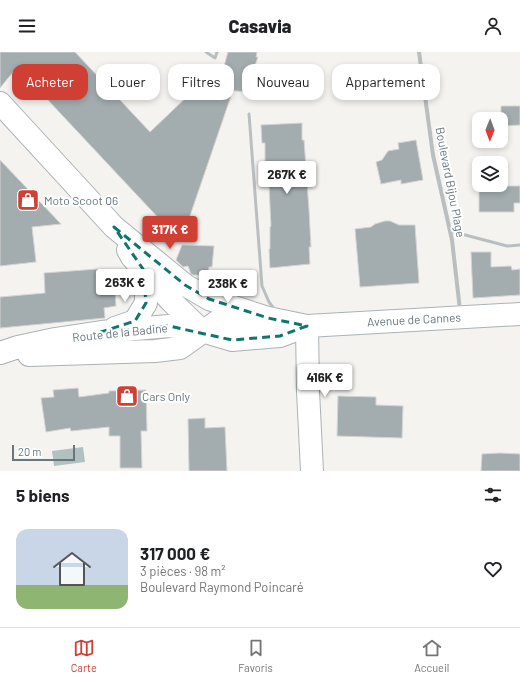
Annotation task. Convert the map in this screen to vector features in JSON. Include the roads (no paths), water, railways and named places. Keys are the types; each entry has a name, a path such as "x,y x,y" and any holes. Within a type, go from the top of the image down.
{"main road":[{"path":"0,103 114,227 186,285 201,294 202,331"},
{"path":"114,227 132,257 171,301 202,331"},
{"path":"101,332 134,321 146,303 143,269"},
{"name":"Avenue de Cannes","path":"201,294 308,326"},
{"name":"Avenue de Cannes","path":"202,331 232,340 280,336 308,326 520,314"},
{"path":"202,331 218,321 277,316"},
{"name":"Route de la Badine","path":"0,354 18,347 101,332 169,326 202,331"},
{"path":"308,326 308,390 312,471"},
{"name":"Route de la Badine","path":"0,354 155,351 180,348 202,331"}],"street":[{"name":"Boulevard Bijou Plage","path":"419,52 433,155 450,231 461,317"}],"lane":[{"path":"206,52 215,58 217,52"},
{"path":"249,114 262,286 268,302 277,316"},
{"path":"450,231 508,246 520,244"}],"place":[{"name":"Moto Scoot 06","path":"28,200"},
{"name":"Cars Only","path":"127,396"}]}
